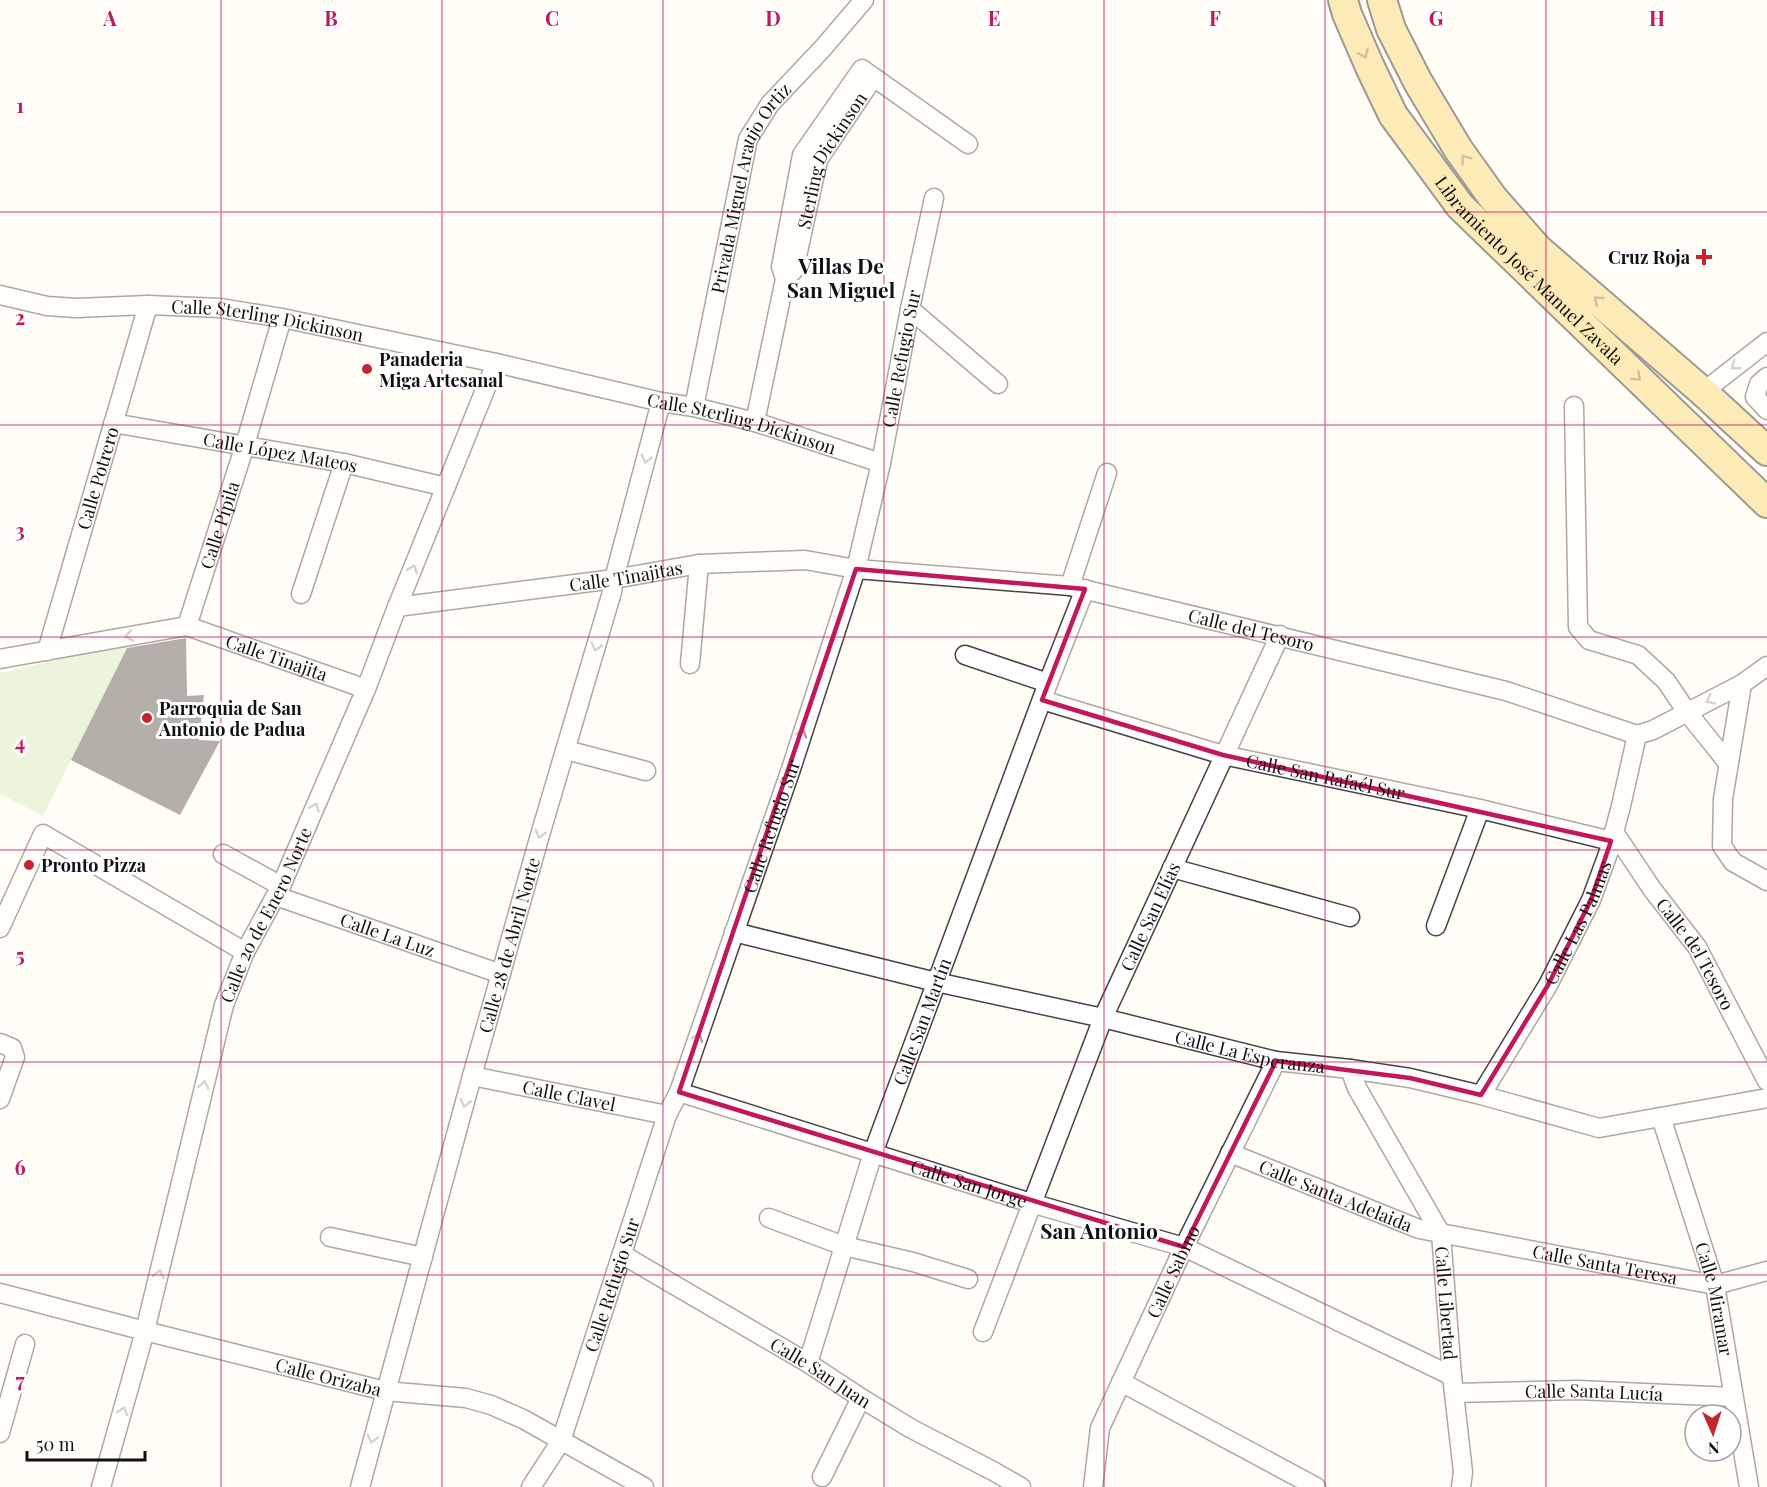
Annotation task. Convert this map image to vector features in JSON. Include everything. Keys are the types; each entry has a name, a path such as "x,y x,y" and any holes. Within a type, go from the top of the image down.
{"main road":[{"name":"Libramiento José Manuel Zavala","path":"1343,0 1365,56 1393,114 1460,206 1767,503"},
{"name":"Libramiento José Manuel Zavala","path":"1382,0 1391,29 1418,82 1458,149 1493,198 1538,249 1767,450"}],"street":[{"name":"Privada Miguel Araujo Ortiz","path":"694,407 748,139 770,104 824,48 864,0"},
{"name":"Sterling Dickinson","path":"755,422 810,158 862,69 968,144"},
{"name":"Calle Refugio Sur","path":"531,1487 561,1442 668,1115 679,1092 791,769 856,569 934,198"},
{"name":"Calle Sterling Dickinson","path":"0,295 47,306 76,308 148,305 220,309 282,318 496,363 662,402 694,407 755,422 880,463"},
{"name":"Calle Potrero","path":"47,651 148,305"},
{"path":"909,309 998,384"},
{"name":"Calle Pípila","path":"187,626 245,445 282,318"},
{"path":"1703,392 1767,342"},
{"name":"Calle 20 de Enero Norte","path":"101,1487 146,1331 224,1005 245,952 278,891 366,689 496,363"},
{"path":"1767,377 1759,384 1755,397 1767,410"},
{"name":"Calle 28 de Abril Norte","path":"360,1487 472,1076 612,592 662,402"},
{"path":"1574,406 1578,627 1589,640 1638,655 1666,681 1728,763"},
{"name":"Calle López Mateos","path":"113,423 344,463 446,488"},
{"path":"301,594 344,463"},
{"name":"Calle San Martín","path":"808,1363 873,1153 1045,691 1078,587 1107,473"},
{"name":"Calle Tinajitas","path":"397,607 614,579 699,564 805,560 856,569"},
{"path":"690,664 699,564"},
{"name":"Calle del Tesoro","path":"856,569 1078,587 1506,691 1645,733"},
{"path":"0,659 187,626"},
{"name":"Calle Tinajita","path":"187,626 366,689"},
{"name":"Calle San Elías","path":"983,1332 1103,1018 1280,635"},
{"path":"965,655 1045,691"},
{"path":"1645,733 1742,684 1767,666"},
{"path":"1742,684 1723,799 1722,846 1733,862 1767,881"},
{"name":"Calle San Rafaél Sur","path":"1045,691 1223,755 1612,837"},
{"name":"Calle Las Palmas","path":"1481,1095 1548,985 1591,900 1645,733"},
{"path":"566,750 646,771"},
{"path":"1436,926 1480,809"},
{"path":"0,928 43,834 245,952"},
{"name":"Calle del Tesoro","path":"1612,837 1696,947 1767,1081"},
{"name":"Calle La Luz","path":"223,854 278,891 501,974"},
{"path":"1172,868 1350,917"},
{"name":"Calle La Esperanza","path":"734,932 936,982 1103,1018 1276,1061 1410,1078 1599,1128 1767,1098"},
{"path":"0,1042 12,1048 15,1057 0,1100"},
{"name":"Calle Sabino","path":"1093,1487 1100,1428 1184,1247 1276,1061"},
{"name":"Calle Libertad","path":"1350,1069 1357,1088 1441,1234 1462,1472 1461,1487"},
{"name":"Calle Clavel","path":"472,1076 668,1115"},
{"name":"Calle San Jorge","path":"679,1092 1031,1203 1184,1247 1453,1384"},
{"name":"Calle Miramar","path":"1661,1117 1714,1285 1749,1487"},
{"name":"Calle Santa Adelaida","path":"1230,1153 1419,1229 1441,1234"},
{"path":"769,1218 844,1246 914,1262 968,1279"},
{"name":"Calle Santa Teresa","path":"1441,1234 1714,1285 1767,1271"},
{"path":"330,1237 423,1257"},
{"name":"Calle San Juan","path":"623,1255 808,1363 910,1428 1021,1487"},
{"name":"Calle Orizaba","path":"0,1293 385,1391 466,1398 491,1405 523,1419 644,1487"},
{"path":"0,1433 3,1414 25,1344"},
{"path":"1121,1382 1317,1487"},
{"name":"Calle Santa Lucía","path":"1453,1384 1733,1397"},
{"path":"822,1477 861,1398"}],"highlighted area":[{"path":"856,569 1085,589 1042,700 1223,755 1611,841 1591,900 1548,985 1481,1095 1410,1078 1276,1061 1184,1247 679,1092"}],"green space":[{"path":"129,643 43,816 0,794 0,673"}],"building":[{"name":"Parroquia de San Antonio de Padua","path":"186,638 187,696 204,695 199,740 220,741 180,815 71,760 127,648"}],"place":[{"name":"Cruz Roja","path":"1704,257"},
{"name":"Panaderia Miga Artesanal","path":"367,369"},
{"name":"Parroquia de San Antonio de Padua","path":"147,718"},
{"name":"Pronto Pizza","path":"29,865"}],"district":[{"name":"Villas De San Miguel","path":"841,277"},
{"name":"San Antonio","path":"1099,1230"}]}
